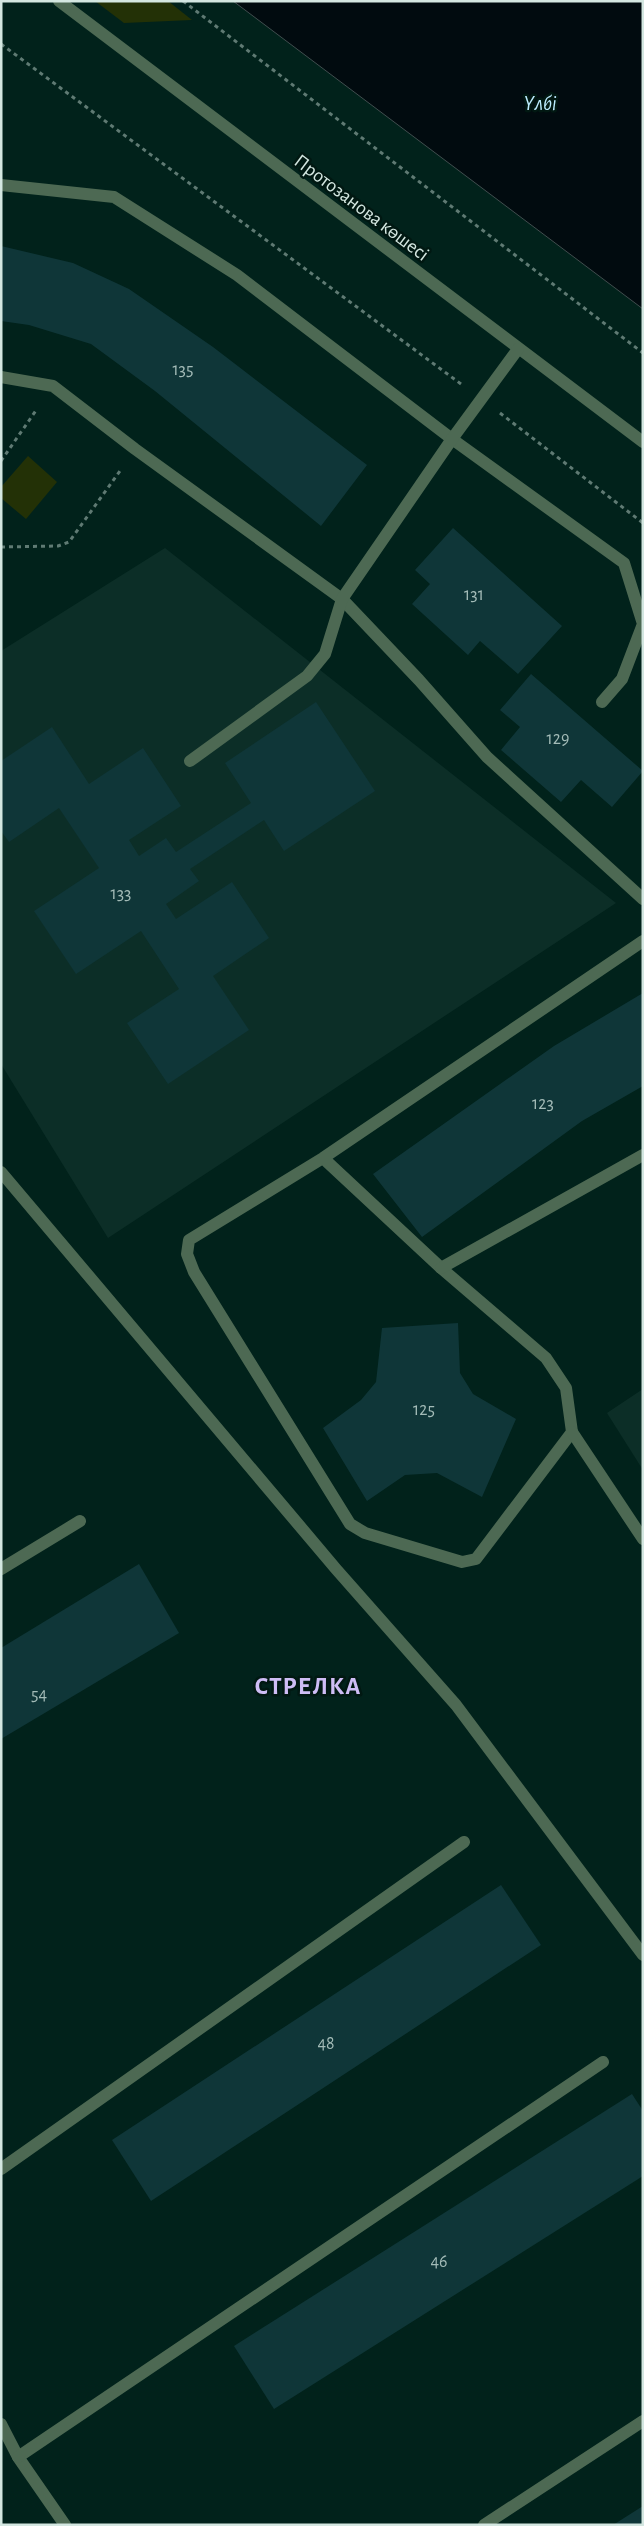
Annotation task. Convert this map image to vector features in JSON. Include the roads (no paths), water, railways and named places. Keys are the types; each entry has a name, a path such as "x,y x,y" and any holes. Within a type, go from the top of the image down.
{"street":[{"name":"Протозанова көшесі","path":"59,1 643,442"},
{"path":"1,186 114,197 236,275 452,439 624,562 643,624 622,679 602,702"},
{"path":"190,762 306,676 325,654 342,599 452,439 518,349"},
{"path":"1,377 53,386 135,449 342,599 419,680 486,757 643,899"},
{"path":"572,1432 476,1559 462,1562 366,1533 350,1524 194,1272 187,1254 189,1240 323,1158 643,941"},
{"path":"441,1268 643,1154"},
{"path":"323,1158 441,1268 546,1358 566,1388 572,1432 643,1539"},
{"path":"1,1172 336,1570 456,1705 643,1954"},
{"path":"1,1568 80,1521"},
{"path":"1,2169 464,1842"},
{"path":"18,2457 603,2062"},
{"path":"484,2525 643,2421"},
{"path":"1,2424 18,2457 66,2525"}],"water":[{"name":"Үлбі","path":"233,1 643,1 643,309"}],"district":[{"name":"СТРЕЛКА","path":"308,1685"}]}
